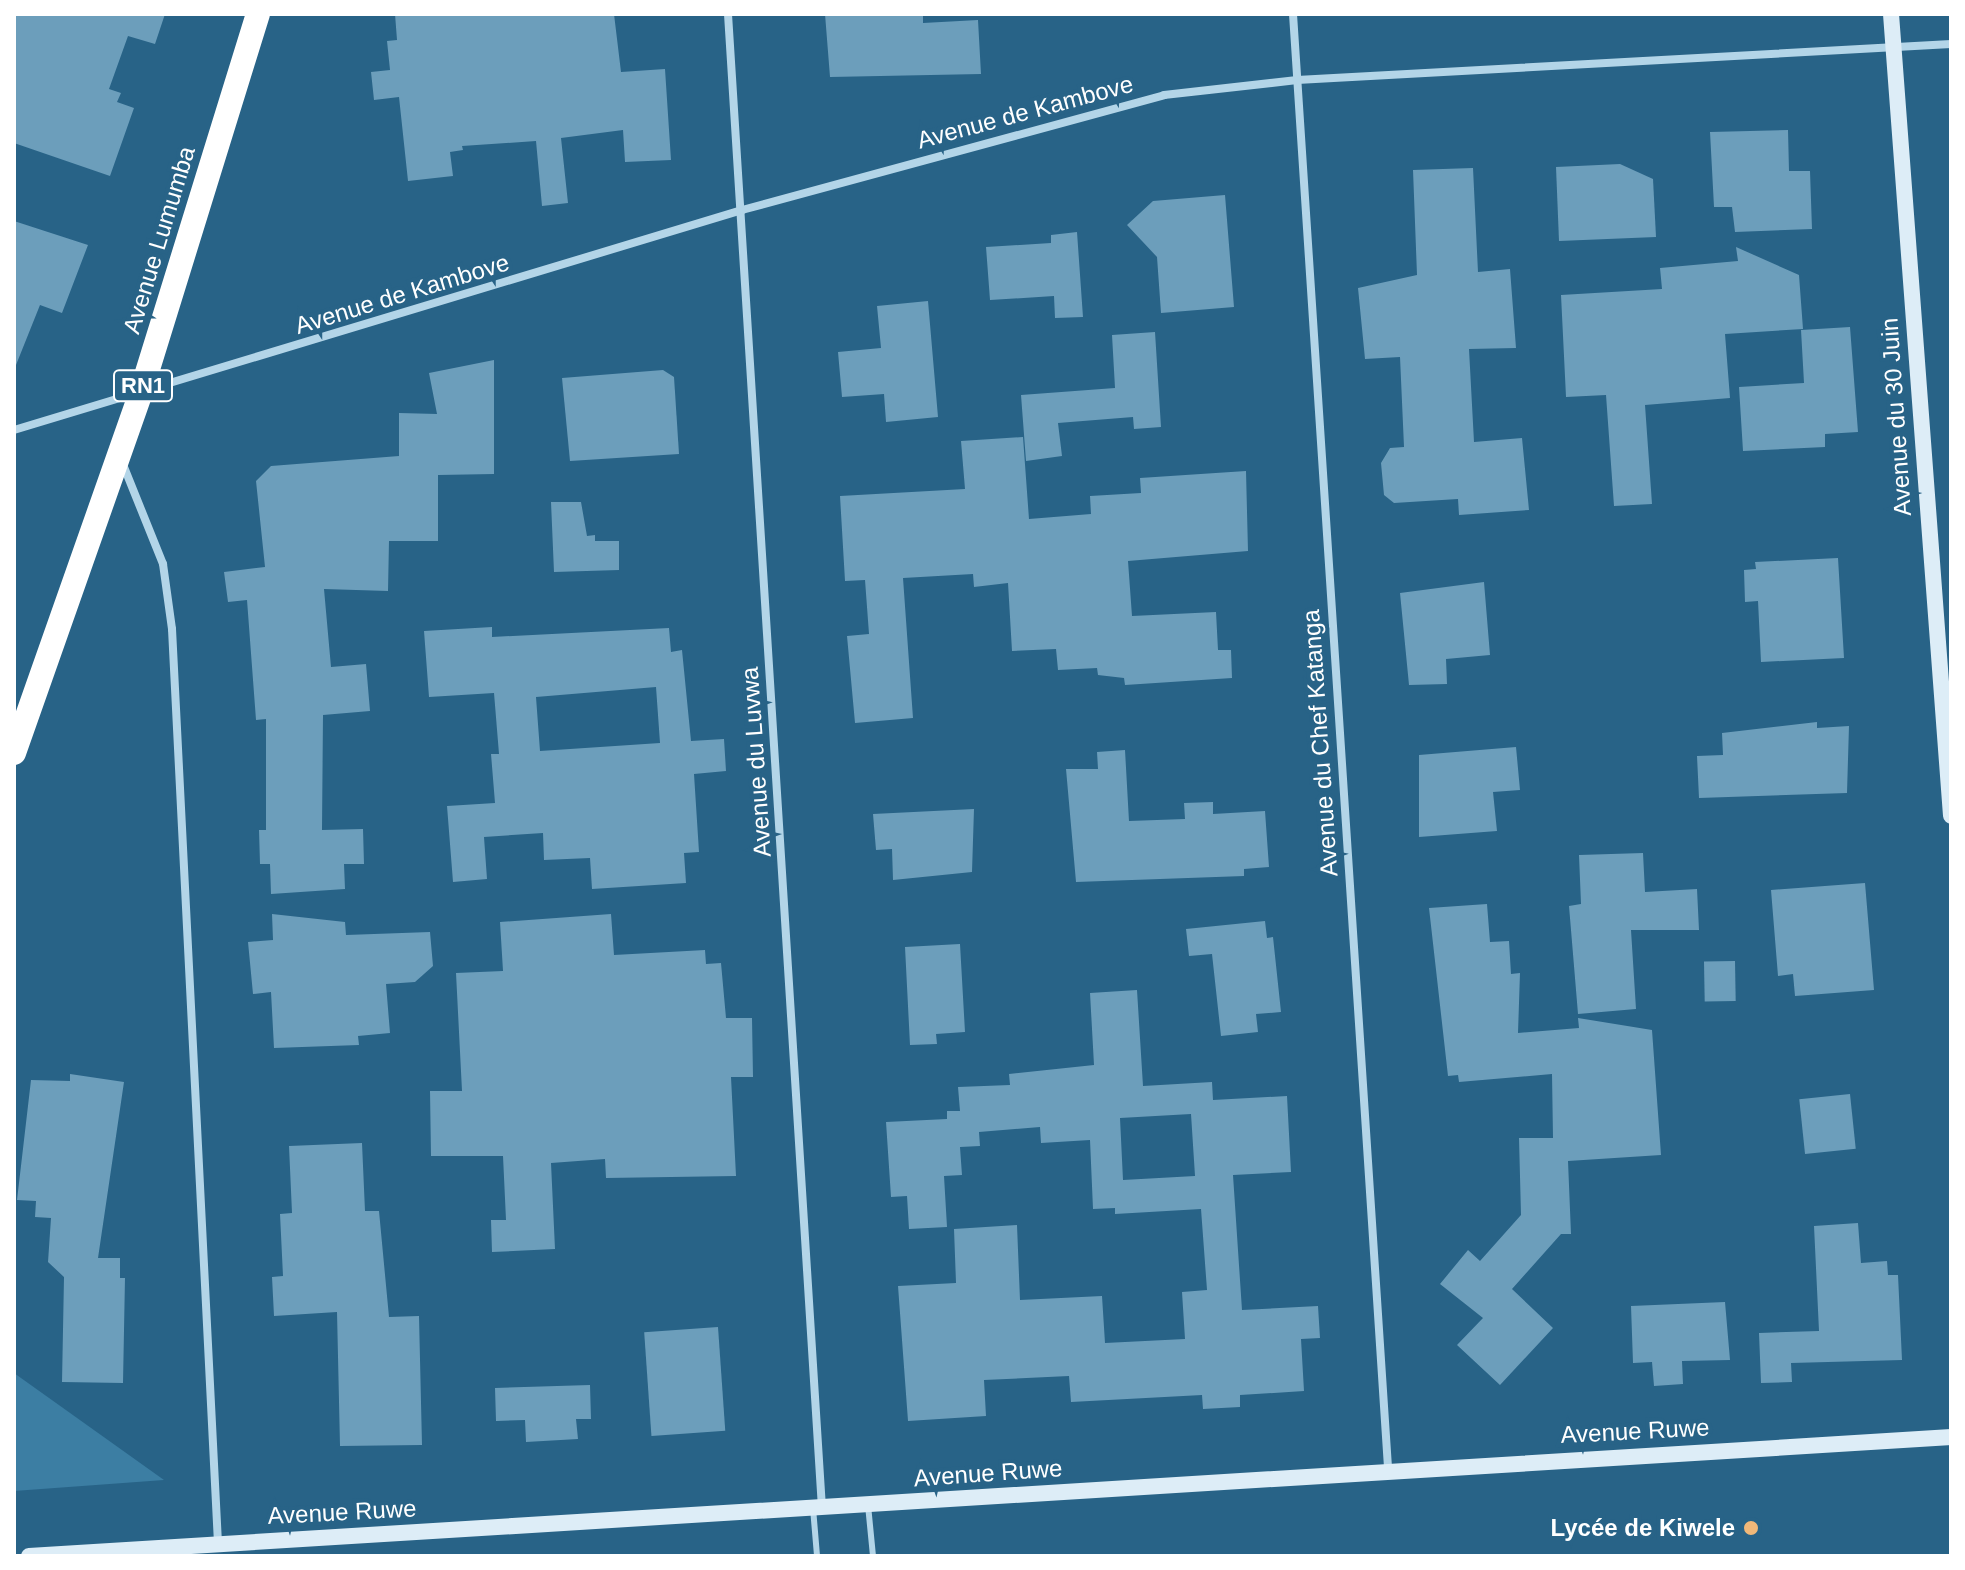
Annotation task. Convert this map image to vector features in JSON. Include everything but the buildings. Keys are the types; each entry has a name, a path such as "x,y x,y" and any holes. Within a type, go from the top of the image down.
{"highway":[{"name":"Avenue Lumumba","path":"14,753 140,395 258,14"}],"street":[{"name":"Avenue du Luvwa","path":"728,14 817,1508"},
{"name":"Avenue du Chef Katanga","path":"1293,14 1388,1469"},
{"name":"Avenue du 30 Juin","path":"1891,14 1951,816"},
{"name":"Avenue de Kambove","path":"14,430 140,395 742,210 1164,95 1297,80 1951,44"},
{"path":"119,456 163,564 172,629 218,1544"},
{"name":"Avenue Ruwe","path":"29,1556 868,1505 1388,1469 1951,1437"}],"lane":[{"path":"868,1505 873,1556"},
{"path":"817,1508 817,1556"}],"shaded area":[{"path":"14,1373 164,1480 14,1491"}],"place":[{"name":"Lycée de Kiwele","path":"1751,1528"}]}
